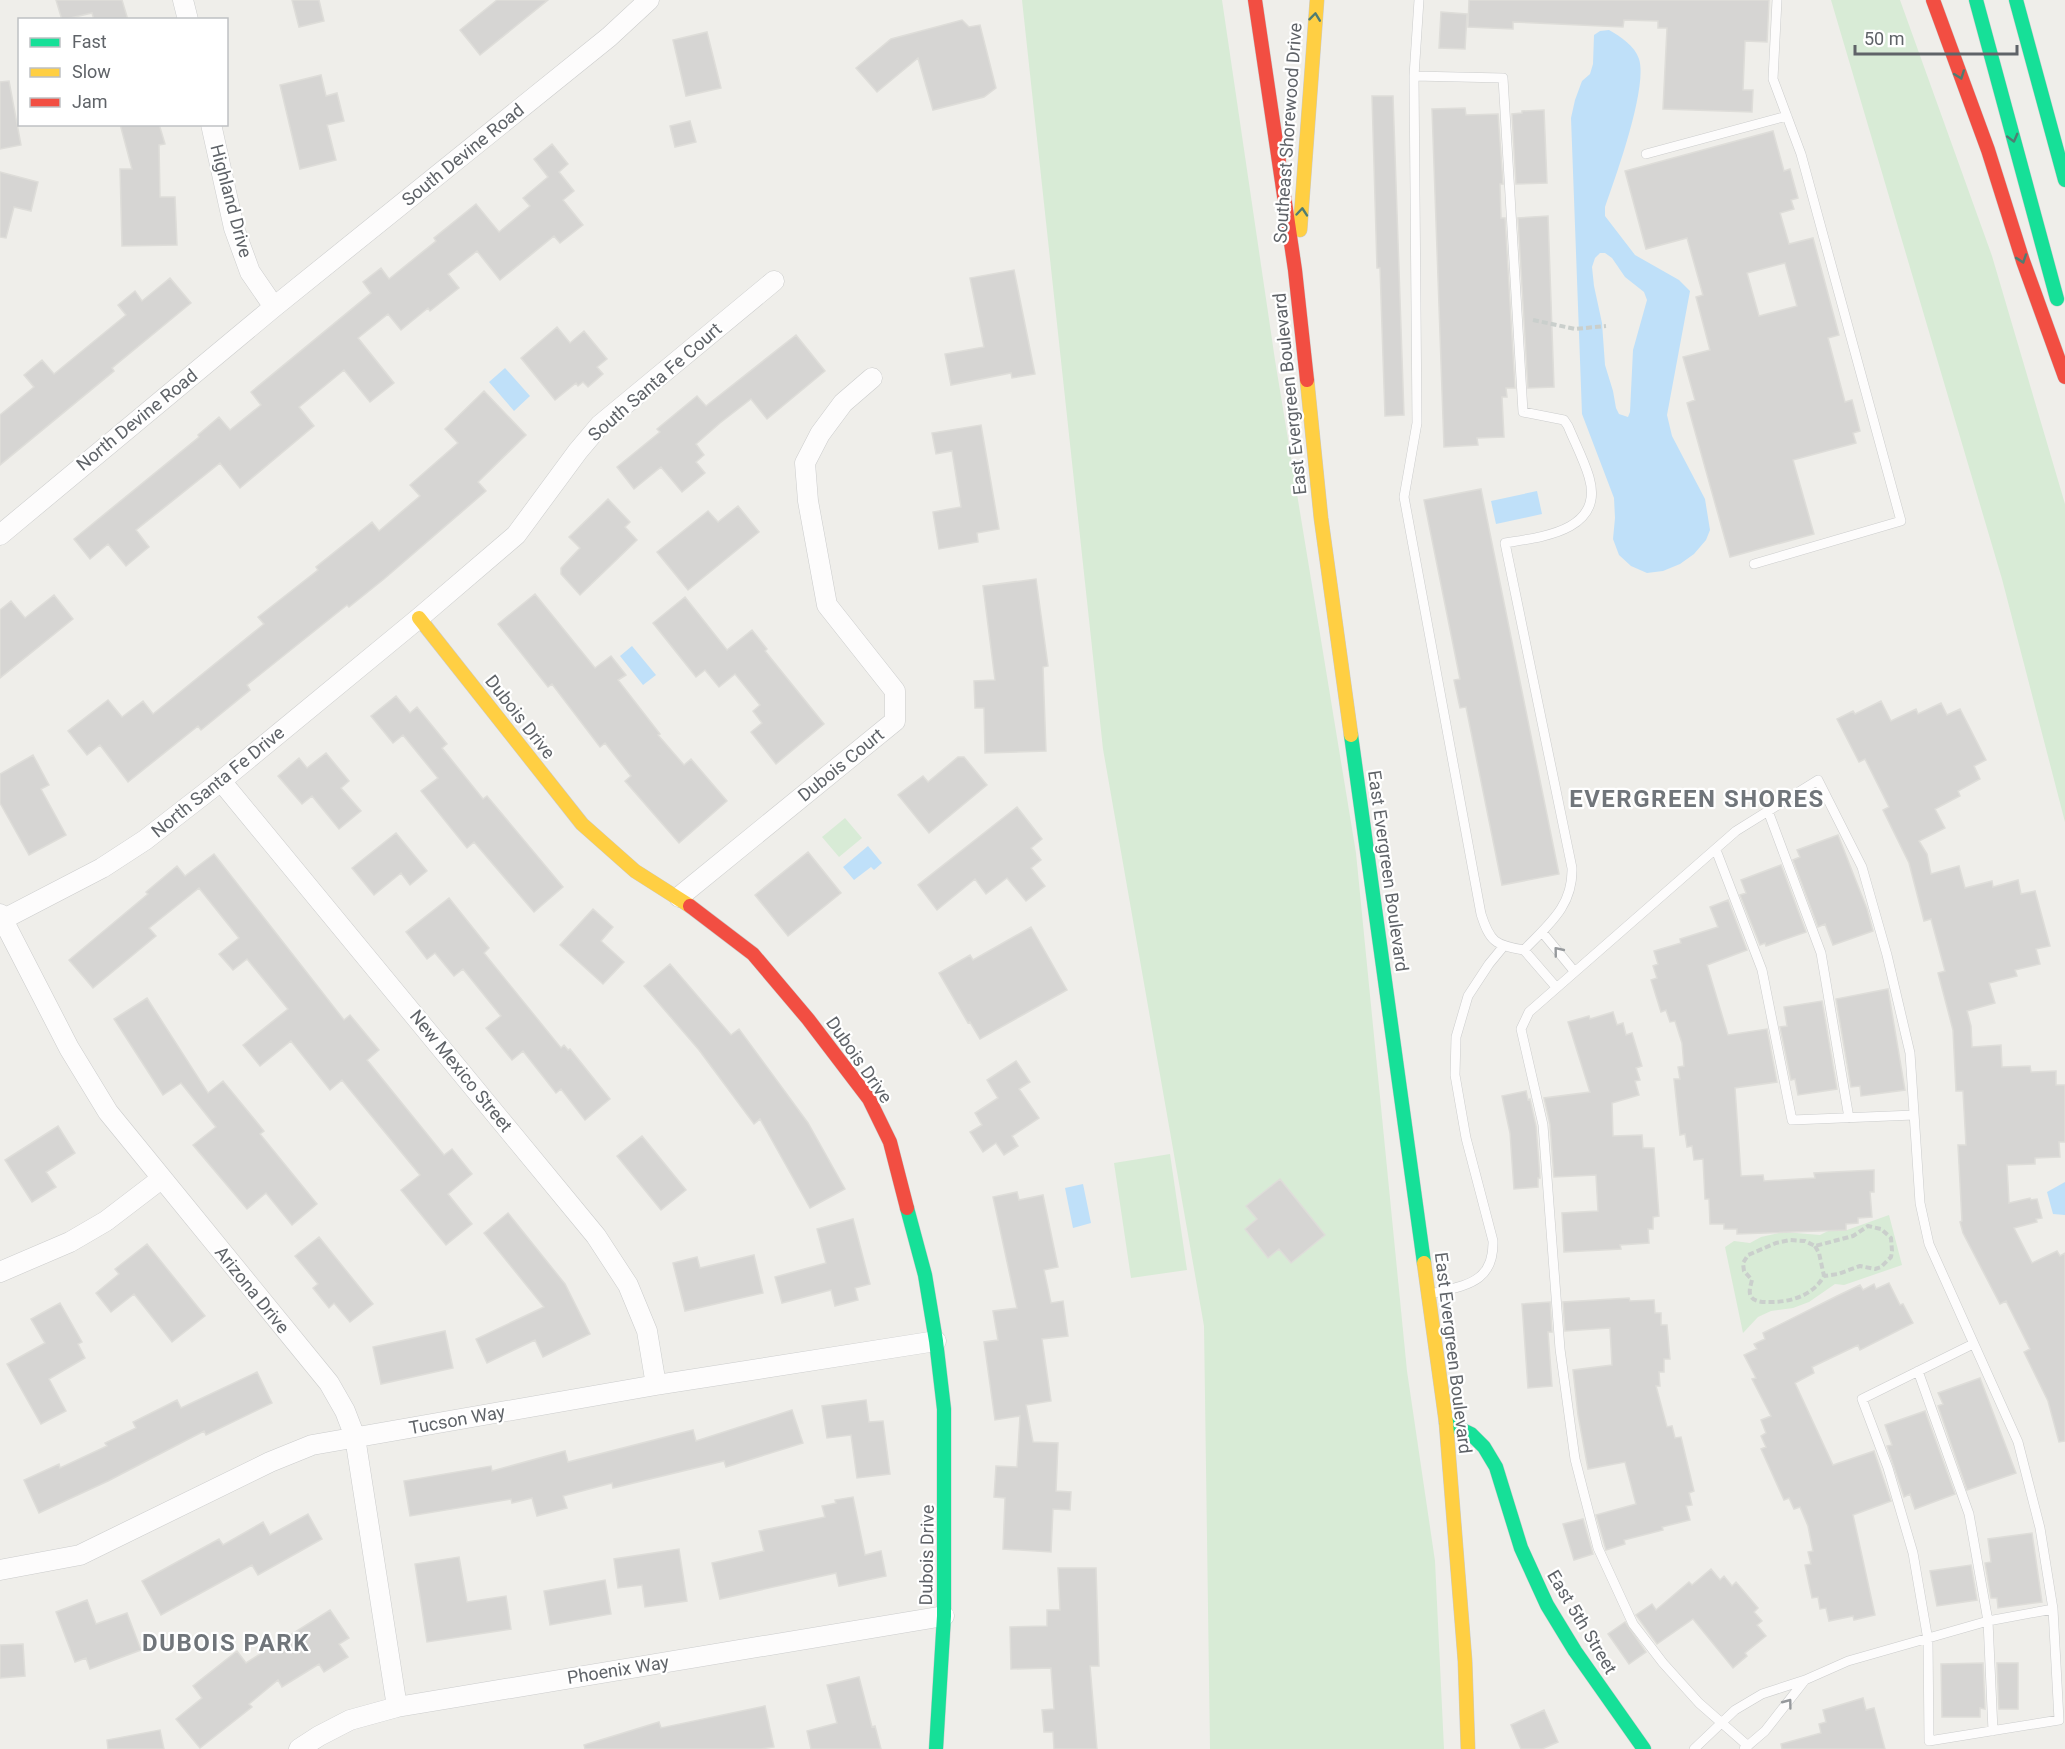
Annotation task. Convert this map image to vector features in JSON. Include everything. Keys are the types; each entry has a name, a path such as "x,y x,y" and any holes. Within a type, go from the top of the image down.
{"main road":[{"name":"East Evergreen Boulevard","path":"1255,0 1295,270 1321,518 1446,1422 1465,1662 1468,1749"},
{"name":"Southeast Shorewood Drive","path":"1295,270 1302,213 1317,0"},
{"path":"1933,0 1988,150 2023,261 2065,377"},
{"path":"1976,0 2062,318"},
{"path":"2016,0 2065,180"},
{"name":"Dubois Drive","path":"419,618 582,824 635,871 679,897 753,954 808,1019 869,1099 890,1142 925,1275 944,1409 944,1616 936,1749"},
{"name":"East 5th Street","path":"1446,1422 1471,1434 1484,1447 1496,1467 1521,1548 1546,1605 1575,1651 1644,1749"}],"street":[{"path":"183,0 188,18"},
{"name":"South Devine Road","path":"274,307 609,38 649,0"},
{"name":"Highland Drive","path":"211,126 234,228 250,272 274,307"},
{"name":"South Santa Fe Court","path":"419,618 516,535 600,425 774,282"},
{"name":"North Devine Road","path":"0,535 274,307"},
{"name":"Dubois Court","path":"679,897 895,721 895,691 827,605 808,501 805,463 820,434 843,403 872,378"},
{"name":"North Santa Fe Drive","path":"1,918 102,868 145,840 221,781 419,618"},
{"name":"New Mexico Street","path":"221,781 596,1236 628,1285 647,1330 656,1385"},
{"name":"Arizona Drive","path":"1,918 88,1082 108,1112 328,1383 345,1411 355,1437 397,1707"},
{"path":"0,1272 70,1242 106,1221 161,1179"},
{"name":"Tucson Way","path":"0,1570 80,1555 270,1462 312,1445 656,1385 936,1341"},
{"name":"Phoenix Way","path":"299,1749 350,1720 397,1707 944,1616"}],"lane":[{"path":"1419,0 1414,76 1418,423 1404,497 1480,914 1490,938 1503,947 1524,950 1556,987"},
{"path":"1754,564 1901,521 1801,154 1773,78 1777,0"},
{"path":"1414,76 1503,78 1523,412 1564,420 1590,478 1592,496 1584,514 1570,528 1553,535 1505,543 1572,868 1573,884 1567,902 1524,950"},
{"path":"1646,153 1787,116"},
{"path":"1805,1680 1765,1731 1746,1747 1663,1663 1633,1624 1598,1548 1575,1459 1560,1349 1543,1125 1521,1029 1528,1012 1736,831 1818,780 1862,867 1887,955 1910,1053 1920,1203 1929,1244 2018,1442 2040,1528 2053,1609 2059,1720 1929,1741 1928,1640 1913,1553 1888,1468 1862,1399 1973,1344"},
{"path":"1768,811 1821,954 1849,1118"},
{"path":"1716,850 1762,970 1792,1120 1914,1115"},
{"path":"1542,932 1574,971"},
{"path":"1428,1295 1471,1284 1489,1266 1493,1254 1493,1242 1466,1138 1455,1075 1456,1036 1468,996 1503,947"},
{"path":"1918,1371 1969,1514 1988,1621 1993,1731"},
{"path":"1694,1749 1735,1710 1762,1694 1805,1680 1848,1661 1988,1621 2053,1609"}],"path":[{"path":"1517,316 1575,328 1606,326"},
{"path":"1815,1246 1852,1236 1868,1226 1881,1229 1891,1238 1893,1251 1887,1263 1881,1267 1875,1269 1860,1266 1838,1274 1824,1276"},
{"path":"1790,1240 1805,1241 1815,1246 1819,1253 1824,1276 1820,1284 1809,1292 1782,1303 1758,1302 1751,1297 1749,1292 1752,1280 1742,1267 1748,1255 1776,1243 1790,1240"}],"green space":[{"path":"1022,0 1222,0 1275,360 1356,853 1407,1371 1435,1561 1444,1749 1210,1749 1204,1326 1103,749"},
{"path":"1831,0 1900,0 1992,256 2065,504 2065,822 2002,579"},
{"path":"845,818 862,838 839,857 822,837"},
{"path":"1170,1154 1187,1270 1131,1278 1114,1163"},
{"path":"1889,1215 1902,1265 1844,1285 1835,1284 1809,1302 1793,1308 1771,1311 1758,1317 1743,1333 1725,1247 1734,1241 1750,1243 1761,1237 1784,1232 1820,1235 1828,1231 1847,1230"}],"water":[{"path":"1609,30 1631,46 1639,59 1641,72 1635,110 1605,207 1605,216 1635,255 1679,280 1690,291 1667,415 1672,436 1705,499 1710,530 1706,540 1694,554 1680,564 1663,571 1647,573 1631,566 1619,555 1613,539 1614,498 1582,414 1571,118 1582,81 1590,74 1593,64 1594,35 1600,31","holes":["1600,253 1605,253 1612,258 1625,277 1644,292 1647,300 1633,350 1628,417 1619,414 1616,408 1605,365 1602,323 1592,267 1595,258"]},
{"path":"505,368 530,396 514,411 489,382"},
{"path":"1537,491 1542,514 1496,524 1491,501"},
{"path":"632,646 656,675 643,685 620,656"},
{"path":"868,846 882,863 874,870 871,867 854,880 843,867"},
{"path":"2065,1182 2065,1215 2053,1214 2047,1192"},
{"path":"1083,1184 1091,1223 1073,1228 1065,1188"}],"building":[{"path":"56,0 122,0 127,18 93,18 92,13 61,18"},
{"path":"292,0 319,0 324,21 299,27"},
{"path":"497,0 548,0 480,55 460,30"},
{"path":"1469,0 1769,0 1767,42 1745,41 1743,90 1753,90 1752,112 1663,109 1667,28 1658,28 1658,21 1624,20 1623,27 1513,22 1513,29 1468,27"},
{"path":"1441,12 1467,14 1465,49 1439,48"},
{"path":"962,20 969,27 980,25 996,88 984,97 933,110 918,58 877,92 856,68 891,39"},
{"path":"707,32 721,88 686,96 673,40"},
{"path":"321,75 326,96 337,93 344,121 327,125 336,160 300,169 280,85"},
{"path":"9,81 21,145 0,149 0,82"},
{"path":"1372,96 1393,96 1404,415 1385,416 1380,268 1377,268"},
{"path":"1465,108 1466,115 1498,114 1503,184 1500,184 1501,218 1505,218 1515,388 1506,388 1507,397 1502,397 1504,437 1477,438 1478,445 1444,447 1432,109"},
{"path":"1544,110 1547,183 1516,184 1512,114"},
{"path":"690,121 696,142 675,147 670,126"},
{"path":"121,126 160,126 165,144 159,145 160,197 175,197 177,245 122,246 120,169 132,169"},
{"path":"1773,131 1784,171 1790,169 1798,198 1791,200 1794,209 1780,213 1789,244 1813,238 1839,335 1828,338 1845,402 1852,400 1860,431 1853,433 1856,443 1793,460 1814,534 1730,557 1687,403 1695,400 1683,357 1710,350 1696,297 1703,295 1687,238 1646,249 1625,171","holes":["1785,263 1797,306 1759,316 1747,273"]},
{"path":"552,144 568,164 559,172 574,191 563,200 583,225 560,243 554,236 500,280 477,251 448,274 459,288 430,311 428,308 401,330 388,314 358,338 394,383 370,402 344,370 299,407 314,426 240,488 220,463 136,530 149,547 126,566 108,544 90,559 74,539 199,437 198,435 219,417 230,430 261,405 251,392 371,293 363,282 381,268 389,279 436,241 434,238 476,204 499,232 530,206 523,198 548,177 534,159"},
{"path":"0,172 38,182 31,211 14,207 6,238 0,237"},
{"path":"1548,216 1554,387 1528,388 1518,218"},
{"path":"1014,270 1035,374 1012,378 1011,373 951,385 945,354 984,347 970,278"},
{"path":"170,278 191,303 112,368 114,371 0,465 0,415 34,387 24,375 42,360 54,374 126,315 118,305 135,291 142,301"},
{"path":"557,327 570,343 584,331 607,359 597,367 603,374 588,387 583,382 578,386 576,383 555,400 521,358"},
{"path":"796,335 825,371 767,419 751,399 720,423 696,444 704,455 696,462 705,473 682,492 661,467 634,489 617,467 660,432 657,429 697,396 706,406"},
{"path":"484,391 526,435 478,482 486,491 384,579 349,607 347,605 247,685 250,690 201,730 198,726 128,782 100,745 87,755 68,731 108,700 122,717 143,701 153,714 264,624 258,617 318,570 316,567 372,522 379,531 420,496 410,485 458,443 445,429"},
{"path":"981,425 999,529 977,533 978,542 939,549 933,512 961,507 952,451 936,454 932,433"},
{"path":"1481,489 1559,874 1502,885 1466,707 1460,708 1454,680 1460,679 1424,500"},
{"path":"608,499 630,522 625,527 637,540 580,595 561,574 561,568 580,548 569,537"},
{"path":"738,506 759,532 688,590 657,552 708,511 718,522"},
{"path":"1036,579 1048,666 1043,667 1046,751 985,753 984,708 975,708 974,681 995,680 983,586"},
{"path":"535,594 595,668 611,656 626,675 618,680 660,734 658,735 684,765 691,759 727,801 679,843 625,781 631,776 605,743 600,747 552,684 548,687 498,624"},
{"path":"54,595 73,619 0,678 0,610 11,601 25,618"},
{"path":"685,597 727,650 752,630 767,649 765,651 824,724 776,764 751,732 762,723 753,711 760,705 735,674 719,687 705,670 696,677 653,623"},
{"path":"396,696 410,713 417,707 447,744 442,748 483,799 487,796 563,887 534,912 474,842 467,848 421,791 438,778 403,735 393,743 371,716"},
{"path":"1881,701 1891,721 1916,709 1918,714 1941,703 1947,715 1960,709 1986,760 1974,766 1980,779 1958,791 1960,796 1935,809 1945,828 1919,841 1927,854 1931,874 1959,866 1965,888 1992,881 1993,887 2018,880 2021,894 2035,891 2050,946 2036,949 2040,964 2015,970 2017,976 1989,983 1995,1003 1967,1011 1971,1026 1972,1047 2001,1045 2002,1067 2030,1066 2031,1072 2056,1071 2056,1085 2065,1085 2065,1142 2059,1142 2060,1157 2035,1158 2035,1164 2007,1165 2009,1203 2030,1198 2031,1200 2037,1199 2042,1218 2036,1219 2037,1222 2014,1228 2032,1263 2057,1251 2060,1256 2065,1253 2065,1441 2059,1442 2048,1401 2024,1352 2030,1349 2006,1301 2000,1304 1963,1233 1960,1222 1962,1221 1958,1145 1966,1145 1963,1091 1956,1091 1953,1030 1938,973 1945,971 1931,919 1924,921 1909,863 1883,810 1889,807 1865,759 1859,762 1837,719 1853,711 1855,714"},
{"path":"326,753 349,781 341,788 361,811 339,829 312,796 302,804 278,776 299,758 307,768"},
{"path":"33,755 49,785 41,789 66,835 29,855 0,803 0,774"},
{"path":"958,757 964,757 987,785 929,833 898,795 923,776 928,782"},
{"path":"1017,807 1042,839 1031,848 1041,860 1031,868 1045,886 1026,901 1007,878 986,894 975,879 937,910 918,885"},
{"path":"396,833 427,871 410,885 401,873 374,895 352,868"},
{"path":"1838,835 1867,909 1873,931 1833,945 1825,924 1818,927 1793,860 1800,857 1797,850"},
{"path":"808,852 841,893 788,936 755,895"},
{"path":"214,854 344,1020 350,1015 379,1050 367,1060 444,1155 452,1149 472,1174 448,1194 472,1224 446,1245 401,1190 420,1175 342,1080 330,1090 291,1041 260,1066 243,1045 288,1009 247,959 233,970 219,954 239,938 199,888 149,928 156,936 93,988 69,960 148,894 146,892 177,866 185,876"},
{"path":"1781,865 1806,932 1766,946 1765,943 1760,945 1740,895 1746,893 1741,880"},
{"path":"449,898 489,948 484,953 561,1048 564,1045 568,1050 570,1049 610,1099 585,1120 561,1089 556,1093 523,1051 512,1060 486,1028 501,1016 463,969 454,976 435,953 427,959 406,932"},
{"path":"1728,900 1747,950 1707,965 1728,1035 1767,1029 1777,1082 1735,1088 1741,1176 1763,1175 1764,1181 1815,1178 1814,1173 1874,1170 1874,1192 1870,1192 1872,1217 1858,1218 1858,1223 1846,1224 1846,1230 1737,1234 1737,1229 1724,1229 1724,1224 1710,1224 1709,1199 1705,1199 1703,1159 1694,1160 1692,1146 1687,1147 1685,1134 1680,1135 1674,1079 1680,1079 1678,1067 1684,1066 1682,1043 1675,1021 1670,1022 1666,1010 1661,1012 1651,980 1657,978 1653,966 1658,964 1654,951 1681,943 1680,939 1718,927 1710,907"},
{"path":"593,909 613,927 601,941 624,962 603,984 560,945"},
{"path":"1031,927 1067,990 980,1039 939,973 970,955 973,960"},
{"path":"670,964 731,1035 739,1029 808,1123 845,1189 810,1208 760,1119 754,1124 699,1050 644,986"},
{"path":"1888,989 1905,1090 1861,1096 1860,1086 1851,1087 1836,999"},
{"path":"147,998 208,1093 223,1081 264,1131 260,1134 317,1204 292,1225 266,1193 247,1209 193,1145 216,1127 181,1083 163,1095 114,1019"},
{"path":"1822,1001 1837,1089 1798,1095 1795,1079 1791,1080 1780,1027 1787,1026 1784,1007"},
{"path":"1613,1012 1617,1025 1623,1023 1626,1035 1632,1033 1642,1066 1636,1068 1640,1080 1635,1081 1639,1095 1612,1103 1613,1136 1642,1135 1643,1148 1654,1148 1659,1216 1653,1217 1653,1229 1648,1229 1649,1243 1620,1245 1621,1249 1564,1252 1562,1213 1598,1211 1596,1175 1554,1177 1550,1124 1544,1098 1590,1092 1568,1022 1589,1016 1590,1019"},
{"path":"1016,1061 1030,1082 1019,1089 1039,1118 1012,1136 1018,1146 1004,1155 996,1143 983,1152 970,1132 982,1125 975,1113 998,1098 987,1080"},
{"path":"1526,1091 1536,1126 1540,1178 1538,1178 1538,1187 1514,1189 1510,1133 1502,1096"},
{"path":"58,1126 75,1153 46,1172 56,1187 32,1202 5,1160"},
{"path":"642,1136 686,1190 661,1210 617,1156"},
{"path":"1280,1179 1325,1235 1291,1263 1279,1249 1268,1258 1245,1229 1257,1219 1246,1206"},
{"path":"1017,1192 1019,1200 1043,1195 1058,1267 1044,1270 1051,1303 1063,1301 1068,1336 1042,1339 1051,1401 1026,1405 1033,1442 1058,1443 1056,1491 1071,1492 1070,1510 1053,1509 1051,1552 1003,1549 1005,1498 994,1497 996,1466 1017,1467 1020,1416 995,1420 984,1342 998,1340 993,1311 1017,1308 993,1197"},
{"path":"508,1213 565,1284 590,1334 543,1357 535,1340 487,1363 476,1339 544,1307 484,1233"},
{"path":"853,1219 870,1284 855,1288 858,1300 835,1306 831,1290 782,1303 775,1277 826,1263 817,1229"},
{"path":"319,1237 373,1304 350,1322 334,1303 329,1308 313,1288 318,1284 295,1256"},
{"path":"147,1244 205,1316 172,1342 134,1294 111,1312 96,1293 119,1274 115,1269"},
{"path":"754,1255 763,1293 685,1311 673,1263 697,1257 700,1268"},
{"path":"1889,1283 1900,1305 1903,1304 1913,1323 1860,1350 1858,1345 1812,1367 1814,1373 1795,1383 1833,1465 1874,1451 1891,1501 1853,1515 1875,1615 1854,1620 1853,1616 1829,1621 1826,1608 1820,1609 1818,1597 1812,1598 1805,1565 1811,1564 1808,1552 1813,1551 1808,1526 1800,1507 1794,1509 1789,1498 1784,1500 1761,1449 1766,1447 1761,1436 1766,1433 1761,1420 1771,1416 1752,1379 1756,1378 1744,1355 1757,1349 1754,1344 1765,1339 1763,1333 1837,1296 1860,1285 1863,1290 1874,1284 1876,1289"},
{"path":"1629,1298 1630,1301 1654,1300 1655,1313 1661,1313 1661,1325 1667,1325 1670,1359 1664,1359 1664,1372 1659,1372 1660,1386 1656,1386 1667,1427 1672,1426 1675,1438 1681,1437 1694,1491 1689,1493 1692,1505 1686,1506 1690,1520 1624,1540 1625,1544 1606,1550 1596,1515 1636,1504 1625,1462 1588,1469 1573,1370 1612,1365 1610,1328 1565,1331 1563,1302"},
{"path":"1550,1302 1552,1332 1548,1332 1552,1386 1528,1388 1522,1304"},
{"path":"60,1303 82,1342 78,1344 85,1358 49,1379 66,1411 41,1424 7,1364 45,1343 31,1319"},
{"path":"445,1331 453,1368 381,1384 373,1347"},
{"path":"257,1372 272,1403 206,1435 204,1431 108,1481 39,1513 24,1480 59,1464 60,1468 107,1446 105,1443 136,1428 133,1422 177,1400 181,1408"},
{"path":"1980,1378 2016,1473 1967,1490 1938,1406 1943,1404 1938,1393"},
{"path":"866,1400 869,1422 883,1421 890,1474 857,1478 851,1435 827,1438 822,1406"},
{"path":"792,1410 803,1443 726,1467 724,1461 613,1488 612,1483 563,1496 567,1508 537,1516 532,1498 512,1503 511,1499 410,1516 404,1481 491,1466 492,1471 565,1451 568,1462 693,1430 696,1441"},
{"path":"1925,1411 1955,1494 1915,1509 1910,1494 1904,1497 1887,1446 1892,1445 1885,1425"},
{"path":"853,1497 865,1555 881,1551 886,1576 839,1586 836,1573 720,1599 712,1563 764,1551 759,1531 825,1517 822,1506 836,1503 835,1500"},
{"path":"308,1514 322,1539 258,1575 252,1565 161,1615 142,1581 219,1539 223,1545 263,1522 270,1535"},
{"path":"1583,1519 1593,1554 1574,1560 1563,1524"},
{"path":"2032,1533 2042,1602 1998,1608 1997,1598 1991,1598 1985,1563 1991,1562 1988,1539"},
{"path":"679,1549 687,1601 645,1607 642,1585 618,1588 614,1559"},
{"path":"459,1557 467,1602 506,1596 511,1629 427,1642 415,1564"},
{"path":"1971,1565 1977,1600 1937,1606 1930,1571"},
{"path":"1058,1568 1096,1568 1099,1666 1090,1666 1097,1749 1054,1749 1053,1732 1044,1732 1042,1710 1054,1709 1051,1668 1011,1669 1010,1627 1047,1626 1047,1610 1060,1610"},
{"path":"1711,1569 1720,1580 1724,1576 1732,1586 1736,1582 1758,1608 1754,1612 1762,1621 1757,1625 1766,1636 1745,1653 1747,1656 1733,1668 1693,1619 1657,1644 1636,1615 1652,1604 1656,1610 1689,1582 1692,1585"},
{"path":"605,1580 611,1614 550,1625 544,1591"},
{"path":"87,1600 96,1624 127,1613 141,1650 90,1669 86,1658 75,1662 56,1612"},
{"path":"330,1610 349,1638 339,1644 348,1657 324,1672 319,1664 282,1687 278,1680 249,1704 252,1707 200,1748 176,1719 202,1698 193,1686 237,1651 246,1663"},
{"path":"1625,1622 1646,1652 1629,1664 1608,1634"},
{"path":"23,1644 25,1676 0,1678 0,1645"},
{"path":"1983,1663 1985,1709 1980,1708 1980,1717 1942,1717 1941,1664"},
{"path":"1997,1663 2018,1663 2018,1709 1999,1709"},
{"path":"859,1677 872,1727 875,1726 881,1749 811,1749 807,1731 837,1723 827,1685"},
{"path":"1863,1698 1866,1710 1874,1708 1885,1749 1782,1749 1781,1744 1821,1733 1819,1724 1826,1722 1823,1710"},
{"path":"765,1706 774,1747 761,1749 585,1749 584,1745 659,1722 661,1728"},
{"path":"1544,1710 1558,1742 1542,1749 1521,1749 1511,1725"},
{"path":"160,1730 164,1749 108,1749 107,1740"}],"traffic: fast":[{"path":"1976,0 2057,299"},
{"path":"2016,0 2065,180"},
{"path":"1351,735 1424,1263"},
{"path":"907,1208 925,1275 944,1409 944,1616 936,1749"},
{"path":"1446,1422 1471,1434 1484,1447 1496,1467 1521,1548 1547,1605 1575,1651 1644,1749"}],"traffic: slow":[{"path":"1300,230 1317,0"},
{"path":"1307,380 1321,518 1351,735"},
{"path":"419,618 582,824 635,871 690,906"},
{"path":"1424,1263 1446,1422 1465,1661 1468,1749"}],"traffic: jam":[{"path":"1255,0 1295,270 1307,380"},
{"path":"1933,0 1988,150 2023,261 2065,377"},
{"path":"690,906 753,954 808,1019 869,1099 890,1142 907,1208"}],"district":[{"name":"EVERGREEN SHORES","path":"1697,799"},
{"name":"DUBOIS PARK","path":"226,1643"}]}
